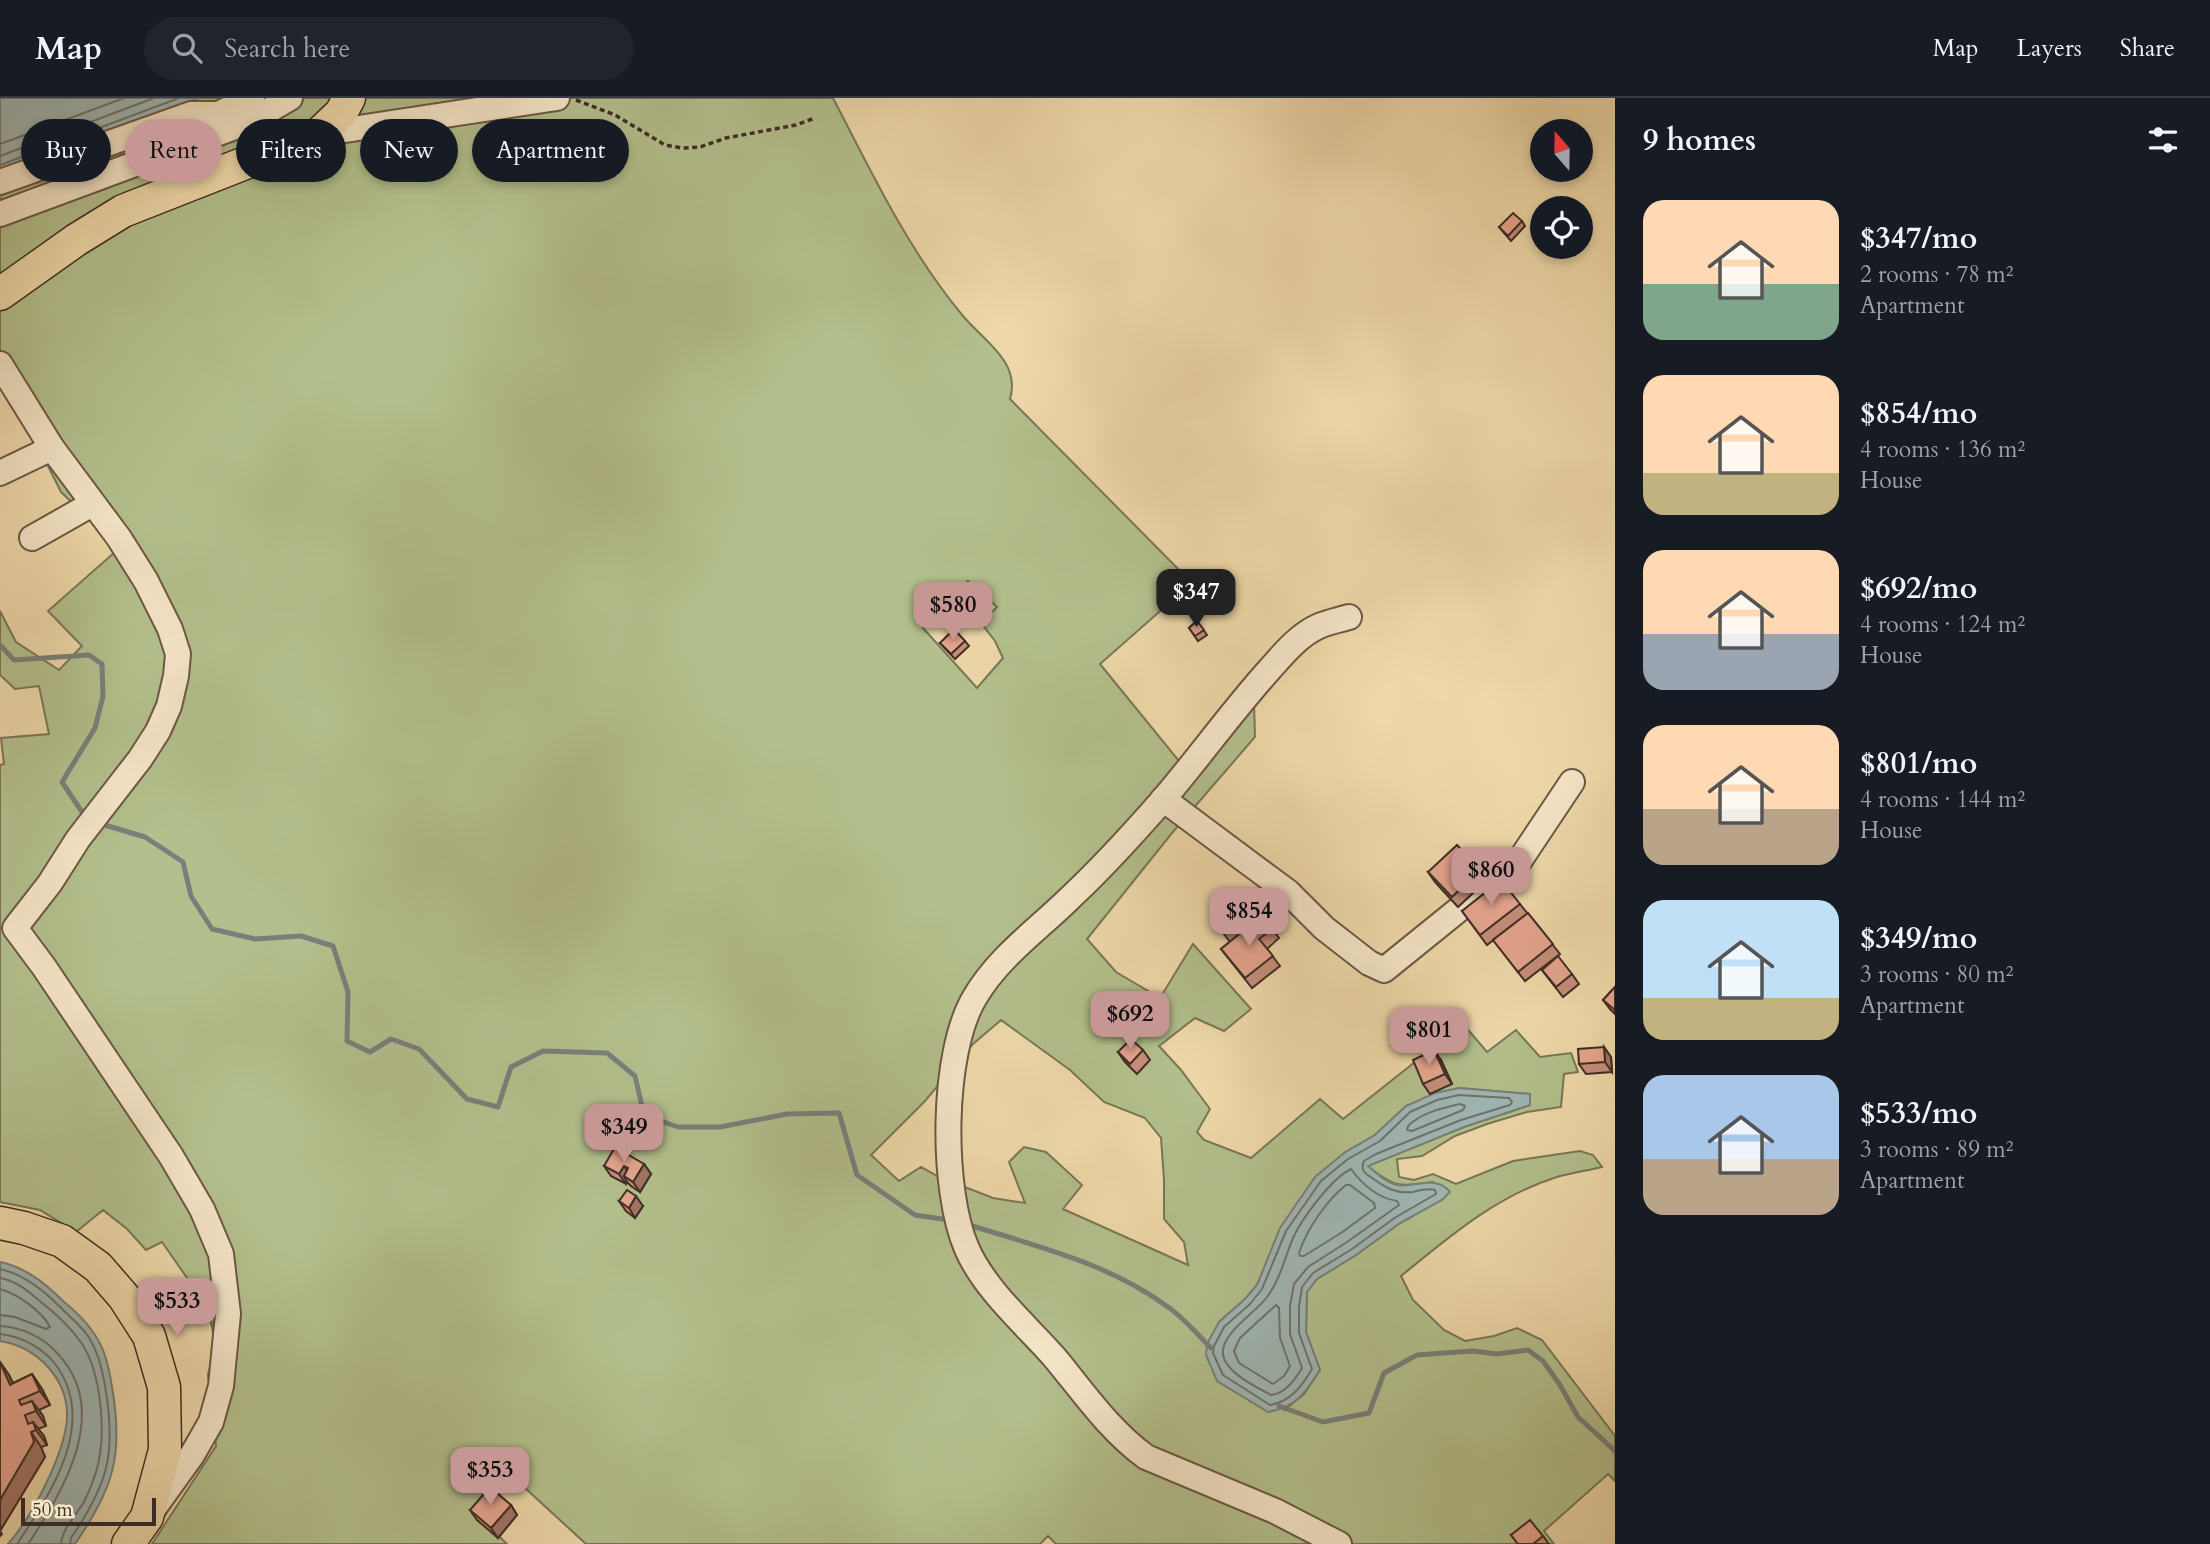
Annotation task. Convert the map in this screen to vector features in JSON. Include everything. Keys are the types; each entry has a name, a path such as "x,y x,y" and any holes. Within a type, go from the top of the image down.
{"main road":[{"path":"335,119 349,98"},
{"path":"0,294 76,240 123,211 236,167"},
{"path":"0,1223 62,1241 99,1267 124,1297 149,1336 164,1387 164,1450 147,1517 128,1544"}],"street":[{"path":"0,182 191,114 226,98"},
{"path":"191,114 218,114 252,98"},
{"path":"0,214 251,121 290,98"},
{"path":"346,130 557,98"},
{"path":"0,364 52,448 119,538 146,581 170,629 178,654 169,706 158,731 15,928 163,1145 202,1209 221,1254 228,1314 221,1386 211,1422 147,1517"},
{"path":"0,473 52,448"},
{"path":"32,538 92,504"},
{"path":"1339,1544 1275,1511 1146,1457 1129,1444 1089,1402 979,1270 968,1250 956,1218 949,1116 954,1059 963,1019 975,996 1010,952 1114,855 1250,691 1293,644 1317,627 1349,617"},
{"path":"1163,799 1288,892 1324,928 1369,963 1384,970 1520,860 1572,782"}],"path":[{"path":"571,98 615,115 665,145 682,148 700,147 726,138 796,125 815,118"}],"green space":[{"path":"0,98 833,98 877,183 925,265 963,316 1006,363 1012,386 1010,399 1192,583 1100,664 1192,777 1254,702 1255,737 1172,833 1087,939 1116,972 1160,998 1193,944 1251,1009 1224,1031 1195,1018 1159,1046 1210,1109 1197,1132 1204,1140 1251,1158 1320,1099 1343,1119 1463,1024 1487,1052 1516,1030 1540,1057 1571,1053 1578,1072 1564,1074 1561,1107 1527,1112 1487,1124 1455,1136 1422,1156 1397,1159 1399,1177 1414,1180 1433,1174 1456,1184 1513,1161 1580,1151 1593,1155 1602,1167 1554,1178 1512,1196 1473,1220 1401,1276 1413,1300 1444,1330 1465,1341 1494,1336 1517,1328 1542,1340 1615,1436 1615,1481 1608,1474 1544,1531 1554,1544 1056,1544 1048,1536 1040,1544 586,1544 513,1477 477,1515 507,1544 152,1544 216,1446 208,1374 216,1346 208,1308 162,1242 146,1250 127,1229 103,1210 76,1232 40,1210 0,1202 0,765 4,764 1,738 49,734 39,686 15,689 0,675 0,611 16,642 59,670 82,646 48,611 115,552 87,517 61,492 30,430 0,380","holes":["968,581 997,607 981,623 995,641 1003,658 977,688 923,628","1001,1020 1070,1070 1104,1102 1145,1118 1161,1138 1164,1219 1184,1242 1188,1265 1063,1209 1082,1185 1046,1152 1024,1147 1009,1162 1025,1203 993,1198 921,1167 899,1181 871,1155 925,1101 973,1044","1459,1088 1530,1094 1530,1105 1464,1127 1367,1166 1397,1184 1432,1182 1413,1216 1317,1279 1307,1292 1306,1332 1320,1370 1304,1394 1284,1410 1219,1322 1257,1285 1268,1260 1344,1153 1375,1135 1406,1106"]}],"water":[{"path":"0,98 199,98 143,119 125,119 125,126 111,131 111,119 21,119 21,164 0,172"},
{"path":"1459,1088 1530,1094 1530,1105 1464,1127 1368,1166 1391,1183 1437,1183 1450,1192 1442,1200 1400,1223 1317,1279 1307,1292 1306,1332 1320,1370 1305,1392 1286,1407 1268,1412 1217,1381 1206,1355 1207,1344 1219,1322 1257,1285 1280,1228 1315,1177 1344,1153 1375,1135 1406,1106 1435,1093"},
{"path":"0,1262 34,1277 75,1312 97,1338 108,1365 115,1411 116,1452 107,1488 75,1544 8,1544 27,1518 45,1485 60,1450 67,1419 63,1391 48,1367 26,1350 0,1341"}],"building":[{"path":"1513,213 1522,221 1508,236 1499,227"},
{"path":"1197,621 1204,630 1195,636 1189,628"},
{"path":"954,629 965,641 951,654 940,643"},
{"path":"1457,845 1480,870 1452,897 1428,872"},
{"path":"1501,880 1520,904 1480,935 1462,911"},
{"path":"1231,906 1242,918 1224,933 1214,921"},
{"path":"1528,913 1553,944 1518,972 1493,940"},
{"path":"1261,916 1272,929 1259,939 1273,956 1245,978 1221,949"},
{"path":"1558,956 1572,974 1556,987 1542,970"},
{"path":"1615,987 1615,1010 1603,1000"},
{"path":"1131,1039 1143,1050 1130,1064 1118,1052"},
{"path":"1604,1047 1605,1062 1579,1064 1578,1049"},
{"path":"1434,1050 1445,1074 1423,1084 1413,1060"},
{"path":"615,1147 644,1164 633,1182 624,1176 628,1168 624,1166 619,1174 604,1166"},
{"path":"627,1190 636,1196 629,1208 619,1201"},
{"path":"0,1362 10,1385 32,1374 40,1391 19,1400 21,1405 32,1401 36,1411 25,1415 28,1424 33,1422 36,1430 31,1432 34,1442 0,1500"},
{"path":"490,1487 511,1505 491,1528 470,1510"},
{"path":"1530,1520 1543,1536 1533,1544 1518,1544 1511,1535"}],"waterway":[{"path":"0,645 14,660 89,655 102,664 103,696 95,728 62,782 86,818"},
{"path":"98,823 145,837 183,862 191,896 212,929 255,939 301,936 333,946 348,992 347,1041 370,1052 391,1039 419,1049 467,1099 498,1107 511,1067 543,1051 607,1053 635,1076 644,1115 678,1127 720,1127 787,1114 839,1113 857,1175 915,1215 949,1220"},
{"path":"969,1225 1047,1249 1122,1279 1174,1311 1211,1348"},
{"path":"1279,1406 1323,1422 1369,1413 1384,1373 1417,1355 1473,1351 1497,1354 1528,1350 1543,1361 1578,1417 1615,1451"}]}
